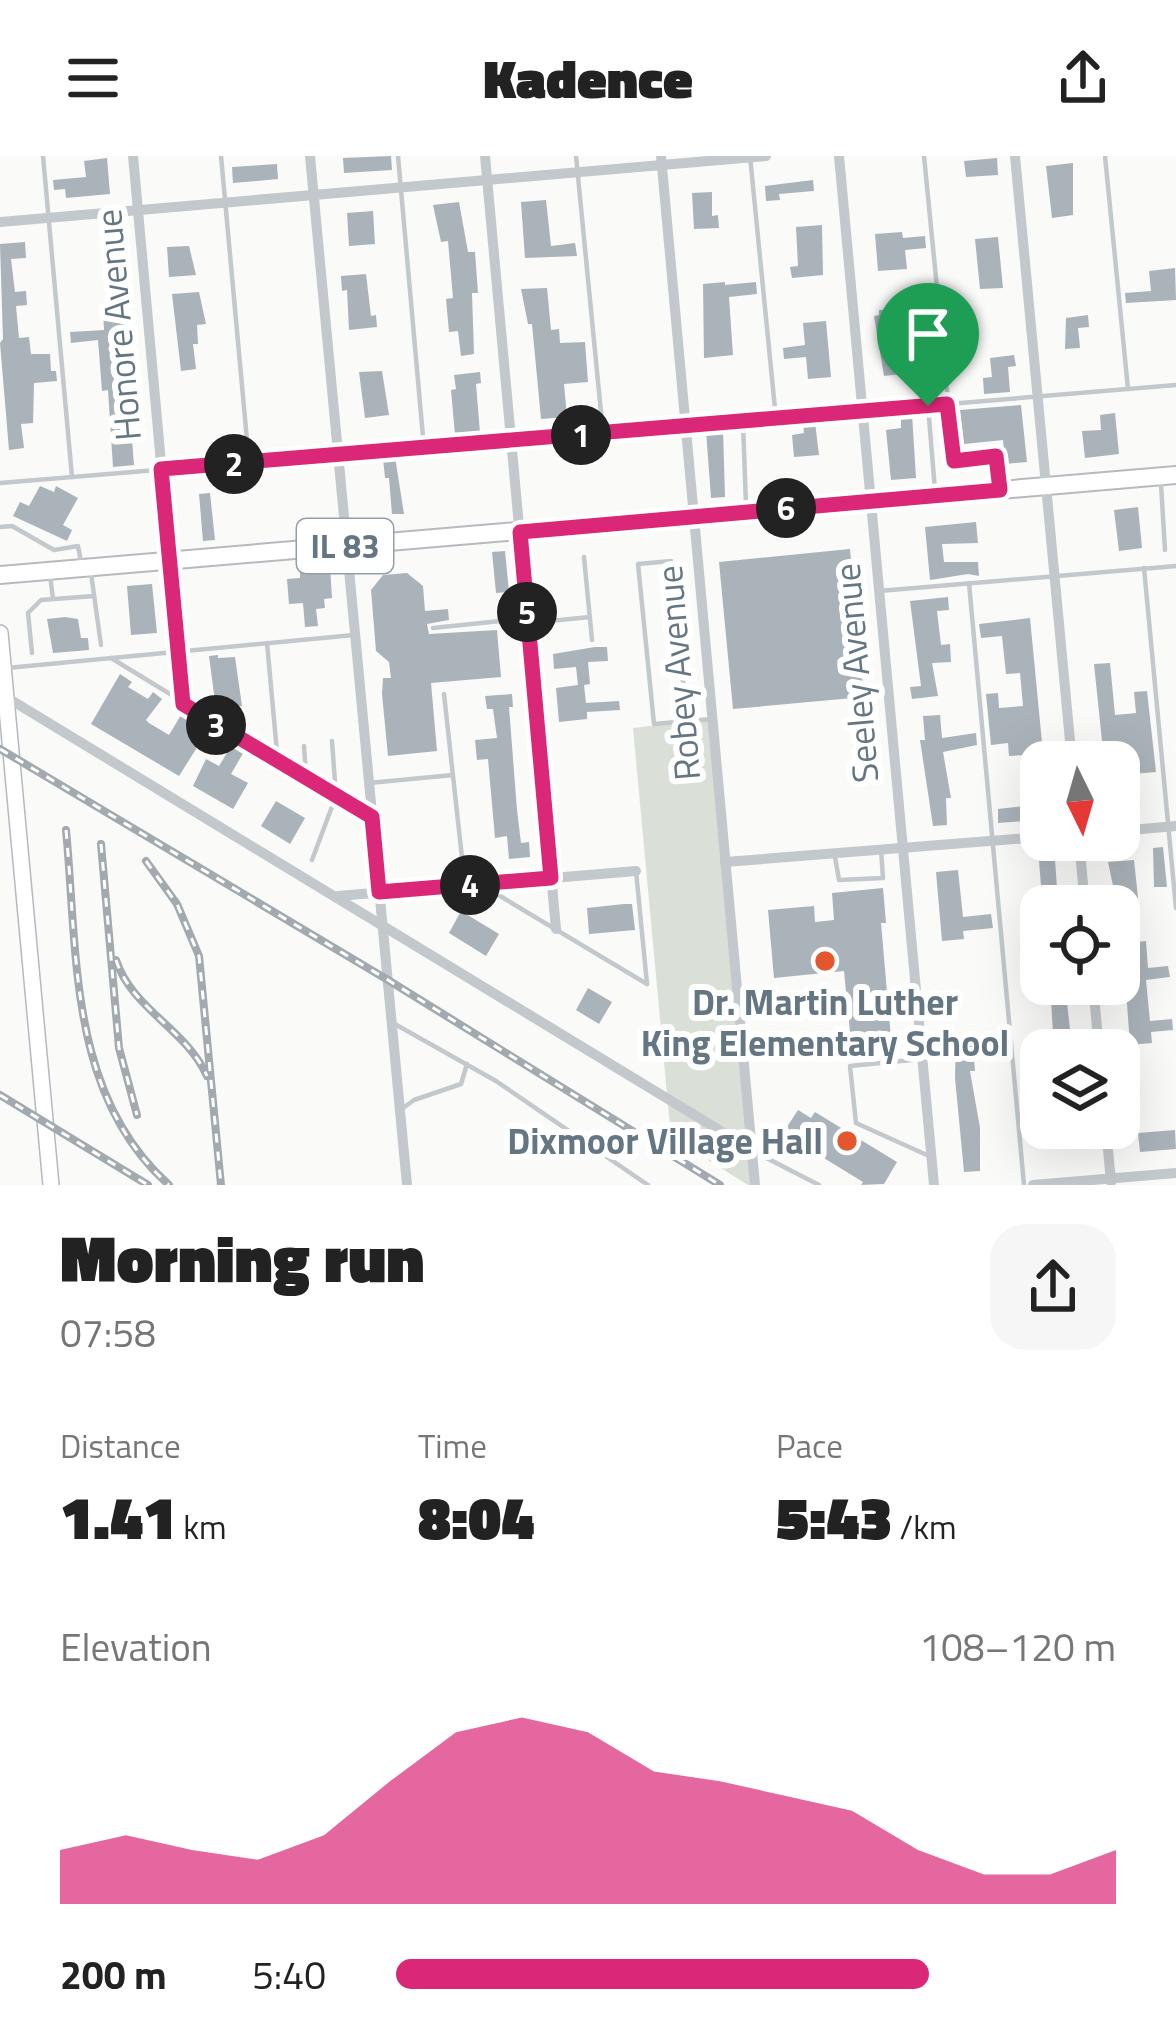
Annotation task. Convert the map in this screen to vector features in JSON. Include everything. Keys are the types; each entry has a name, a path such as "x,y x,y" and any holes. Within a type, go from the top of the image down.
{"main road":[{"name":"IL 83","path":"0,574 1168,476"},
{"path":"0,637 51,1185"}],"street":[{"name":"Honore Avenue","path":"133,156 183,704"},
{"path":"310,156 407,1185"},
{"path":"485,156 556,929"},
{"path":"0,222 578,172 662,160 766,156"},
{"name":"Seeley Avenue","path":"839,156 934,1185"},
{"path":"1015,156 1070,741"},
{"name":"Robey Avenue","path":"662,160 755,1185"},
{"path":"6,697 752,1150"},
{"path":"1140,829 1172,826"},
{"path":"725,862 1020,839"},
{"path":"334,896 636,871"},
{"path":"1108,1149 1111,1182"},
{"path":"1034,1185 1176,1173"}],"lane":[{"path":"43,156 73,477"},
{"path":"220,156 249,462"},
{"path":"398,156 424,448"},
{"path":"576,156 604,433"},
{"path":"924,156 954,461 996,456 1000,490"},
{"path":"1105,156 1128,389"},
{"path":"750,157 776,419"},
{"path":"0,483 1176,385"},
{"path":"928,406 935,496"},
{"path":"743,422 746,512"},
{"path":"1166,550 1168,476"},
{"path":"0,526 12,526 54,550 77,546 94,596 101,645"},
{"path":"584,557 592,640"},
{"path":"687,721 671,561 638,564 654,724 712,719"},
{"path":"879,591 1176,566"},
{"path":"1144,568 1172,826 1176,908"},
{"path":"50,571 53,599"},
{"path":"969,584 1024,1185"},
{"path":"32,653 28,613 41,600 94,596"},
{"path":"433,628 590,617"},
{"path":"3,668 354,635"},
{"path":"267,643 278,763"},
{"path":"111,658 372,817"},
{"path":"444,694 465,885"},
{"path":"312,860 336,796 332,740"},
{"path":"304,746 307,779"},
{"path":"369,783 453,775"},
{"path":"834,853 839,880 883,878 881,850"},
{"path":"480,884 647,984 636,871"},
{"path":"393,1023 560,1121 648,1185"},
{"path":"922,1059 850,1066 856,1123 931,1157"},
{"path":"401,1110 414,1100 461,1084 467,1064"},
{"path":"752,1150 819,1185"}],"shaded area":[{"path":"712,719 755,1185 671,1137 633,728"}],"building":[{"path":"391,156 392,170 344,173 343,158"},
{"path":"107,158 110,194 66,198 65,189 54,190 53,180 86,177 84,161"},
{"path":"997,158 998,175 966,177 964,161"},
{"path":"1073,163 1073,215 1052,218 1046,166"},
{"path":"277,164 278,179 233,183 232,167"},
{"path":"813,180 814,191 779,194 780,200 766,201 765,186"},
{"path":"712,192 712,216 718,215 719,228 694,229 692,193"},
{"path":"546,200 551,246 575,243 577,256 525,258 521,202"},
{"path":"459,202 468,252 475,252 478,293 472,293 474,354 461,356 458,331 449,332 446,299 453,298 448,241 441,242 433,205"},
{"path":"373,211 375,244 349,246 347,213"},
{"path":"822,225 823,275 792,278 790,267 798,266 796,227"},
{"path":"902,232 903,238 925,236 926,248 905,250 907,269 878,271 875,234"},
{"path":"998,237 1003,288 980,289 975,239"},
{"path":"25,242 26,258 11,259 15,292 26,291 27,305 16,306 19,338 29,337 31,354 50,354 57,381 34,383 33,423 21,424 24,448 9,450 0,343 0,244"},
{"path":"189,246 196,275 169,277 167,247"},
{"path":"1175,268 1176,300 1126,303 1125,293 1151,291 1149,271"},
{"path":"366,274 371,316 376,315 377,327 349,330 347,290 342,291 341,276"},
{"path":"756,282 757,294 729,297 733,355 704,358 703,284"},
{"path":"547,288 551,330 559,329 560,343 585,342 588,382 564,384 567,417 541,419 532,324 528,324 521,289"},
{"path":"199,292 206,324 197,325 196,369 181,371 172,294"},
{"path":"122,308 130,362 126,363 134,465 113,467 108,390 102,391 98,340 71,343 70,332 104,330 103,309"},
{"path":"914,308 916,335 935,333 936,347 923,348 924,362 901,363 902,374 884,376 874,316 879,310"},
{"path":"1088,315 1089,327 1078,328 1080,348 1065,349 1066,318"},
{"path":"826,321 831,377 808,379 806,357 784,359 783,348 805,345 803,323"},
{"path":"1014,355 1016,366 1008,367 1010,392 984,394 983,378 992,377 990,358"},
{"path":"382,371 389,415 365,418 359,372"},
{"path":"480,372 481,383 476,384 480,433 455,435 454,375"},
{"path":"1021,405 1027,462 1005,464 1003,440 964,444 960,410"},
{"path":"1115,413 1119,454 1085,458 1082,431 1101,430 1100,415"},
{"path":"912,414 916,478 891,480 886,430 901,428 901,415"},
{"path":"815,422 819,455 794,457 792,435 804,433 803,423"},
{"path":"723,430 725,497 711,498 706,431"},
{"path":"395,457 404,514 392,514 389,478 385,478 383,458"},
{"path":"40,486 54,492 56,486 78,498 63,525 72,530 67,541 13,516 20,502 29,506"},
{"path":"210,493 215,540 203,541 199,494"},
{"path":"1138,507 1142,548 1119,551 1114,510"},
{"path":"976,522 978,543 942,544 944,562 978,562 979,576 930,580 925,527"},
{"path":"850,549 864,697 733,709 719,562"},
{"path":"505,551 509,592 496,593 492,552"},
{"path":"330,566 332,598 324,599 325,608 316,609 318,626 305,627 303,603 289,604 287,579 300,578 300,569"},
{"path":"407,573 423,586 425,611 448,609 449,620 427,624 429,634 497,630 501,677 431,683 437,751 388,756 382,694 383,678 391,678 389,662 376,651 371,590 383,575"},
{"path":"152,584 157,633 131,635 127,586"},
{"path":"948,597 949,610 937,611 941,645 950,644 951,662 932,663 938,696 912,699 910,687 921,686 910,601"},
{"path":"1030,618 1042,741 1020,741 1020,755 1009,756 1008,743 991,745 986,694 998,693 999,708 1023,706 1020,673 1006,674 1002,636 981,638 979,624"},
{"path":"47,619 78,619 89,650 53,653"},
{"path":"607,647 608,661 588,662 586,703 619,701 620,710 587,712 587,719 559,722 556,688 578,685 576,667 554,669 553,654"},
{"path":"209,656 235,657 242,706 216,709"},
{"path":"1110,663 1115,715 1136,713 1134,692 1147,691 1156,772 1140,773 1140,741 1102,741 1094,664"},
{"path":"120,674 132,682 128,687 148,699 153,692 162,699 146,720 149,723 169,735 181,715 208,730 179,776 91,724"},
{"path":"512,694 517,810 521,843 529,842 530,857 509,859 507,836 495,838 488,759 477,760 475,740 497,738 493,709 487,709 485,696"},
{"path":"940,715 942,738 976,733 977,745 943,752 951,798 946,798 947,825 933,826 920,740 925,740 923,716"},
{"path":"233,743 245,750 231,774 248,783 233,809 193,786 206,759 219,766"},
{"path":"276,801 305,818 290,844 261,826"},
{"path":"1020,806 1020,821 998,823 998,809"},
{"path":"1163,847 1167,887 1154,887 1153,848"},
{"path":"1039,861 1055,861 1057,885 1041,885"},
{"path":"1134,861 1137,885 1113,885 1108,862"},
{"path":"958,870 963,917 991,914 993,928 963,931 964,939 942,941 936,872"},
{"path":"883,888 886,923 881,923 891,1038 851,1042 844,971 774,978 768,910 814,906 815,922 834,920 832,893"},
{"path":"632,904 635,930 589,934 587,908"},
{"path":"461,911 499,934 486,956 449,933"},
{"path":"1146,941 1148,968 1168,966 1170,977 1146,980 1150,1021 1172,1019 1173,1030 1151,1032 1152,1043 1140,1044 1140,1029 1129,1029 1127,1005 1140,1005 1140,942"},
{"path":"588,988 612,1002 599,1024 576,1010"},
{"path":"1051,1005 1067,1005 1070,1029 1053,1029"},
{"path":"978,1033 979,1047 973,1047 975,1071 970,1071 980,1128 980,1171 964,1172 956,1035"},
{"name":"Dixmoor Village Hall","path":"798,1110 811,1118 815,1112 897,1162 884,1184 861,1185 863,1182 783,1133"},
{"path":"1175,1130 1176,1149 1140,1152 1140,1133"}],"railway":[{"path":"0,749 720,1185"},
{"path":"66,830 77,973 95,1066 112,1109 136,1149 169,1185"},
{"path":"101,844 119,1048 137,1115"},
{"path":"146,861 177,904 199,956 221,1185"},
{"path":"116,960 134,992 186,1045 207,1076"},
{"path":"0,1095 148,1185"}],"place":[{"name":"Dr. Martin Luther King Elementary School","path":"825,961"},
{"name":"Dixmoor Village Hall","path":"847,1141"}],"route":[{"path":"947,404 954,461 996,456 1000,490 520,532 551,878 379,892 372,817 183,704 161,469 928,406 947,404"}]}
